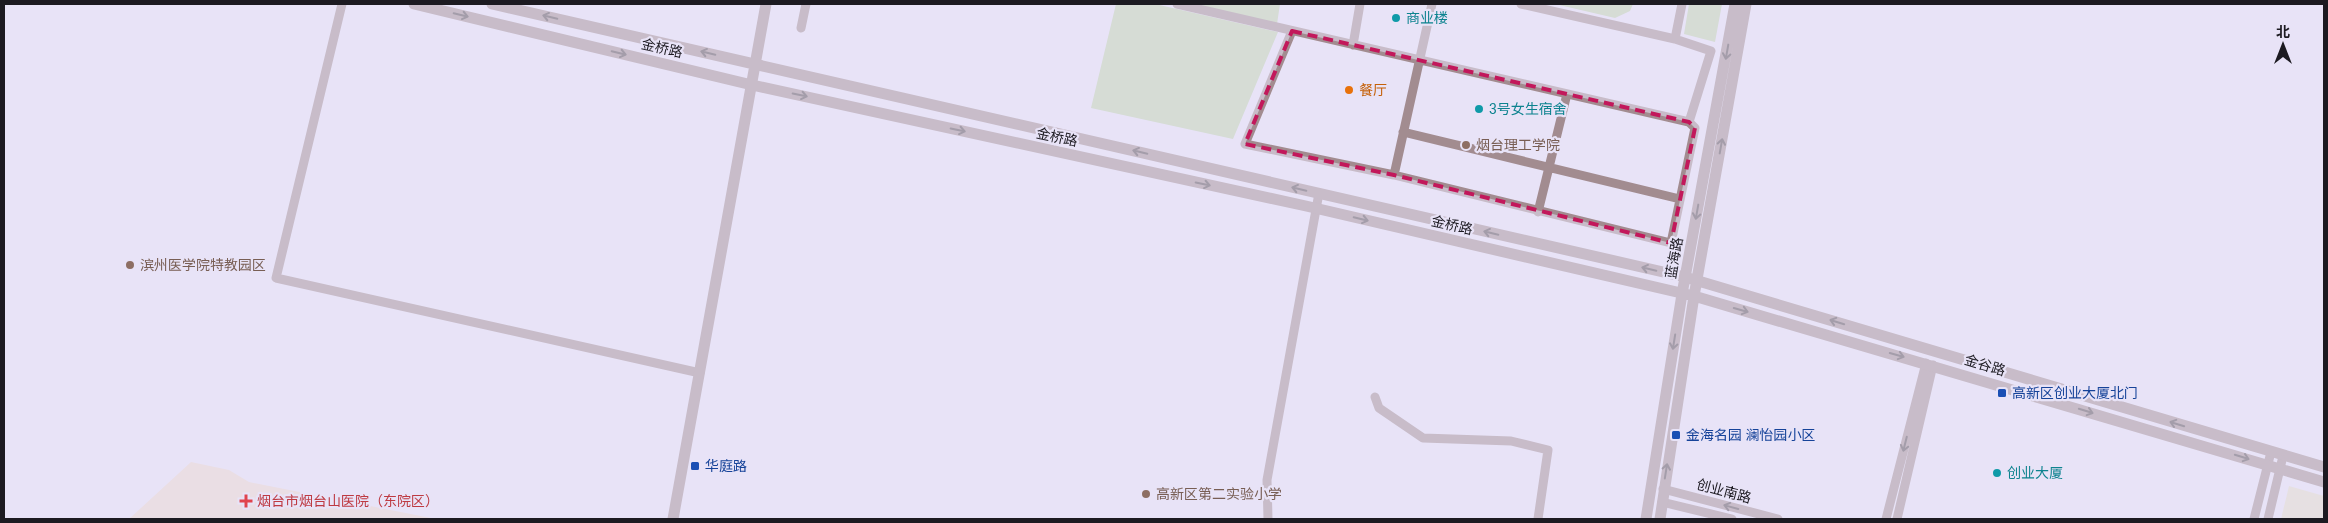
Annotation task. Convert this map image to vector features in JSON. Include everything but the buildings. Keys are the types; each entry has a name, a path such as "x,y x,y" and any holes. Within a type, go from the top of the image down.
{"street":[{"path":"342,4 276,278 700,372"},
{"name":"金桥路","path":"414,4 752,85 1316,209 1688,295"},
{"name":"金桥路","path":"492,4 1691,279"},
{"path":"673,519 766,4"},
{"path":"802,28 806,4"},
{"path":"1177,4 1292,30 1689,122 1695,128 1671,243 1538,212 1394,175 1245,144 1292,30"},
{"path":"1353,45 1360,4"},
{"path":"1394,175 1432,4"},
{"path":"1521,4 1676,39 1711,51 1689,122"},
{"path":"1676,39 1682,4"},
{"name":"蓝海路","path":"1691,279 1735,4"},
{"name":"蓝海路","path":"1646,519 1691,279 1746,4"},
{"path":"1538,212 1567,94"},
{"path":"1403,132 1680,199"},
{"path":"1268,519 1268,480 1319,193"},
{"name":"金谷路","path":"1691,279 2324,467"},
{"name":"蓝海路","path":"1660,519 1688,295"},
{"name":"金谷路","path":"1688,295 1929,364 2324,482"},
{"path":"1886,519 1929,364"},
{"path":"1897,519 1929,364"},
{"path":"1375,398 1379,408 1423,438 1511,441 1548,450 1538,519"},
{"path":"2254,519 2271,452"},
{"path":"2268,519 2283,456"},
{"name":"创业南路","path":"1664,489 1778,519"},
{"name":"创业南路","path":"1662,502 1732,519"}],"highlighted area":[{"path":"1292,31 1689,122 1695,128 1671,243 1394,175 1245,144"}],"shaded area":[{"name":"烟台市烟台山医院（东院区）","path":"191,462 229,470 249,482 436,519 129,519"},
{"path":"2289,486 2324,496 2324,519 2281,519"}],"green space":[{"path":"1116,4 1155,4 1278,32 1233,139 1091,108"},
{"path":"1191,4 1280,4 1277,24"},
{"path":"1555,4 1633,4 1630,11 1615,18"},
{"path":"1689,4 1722,4 1715,42 1684,34"}],"place":[{"name":"商业楼","path":"1396,18"},
{"name":"餐厅","path":"1349,90"},
{"name":"3号女生宿舍","path":"1479,109"},
{"name":"烟台理工学院","path":"1466,145"},
{"name":"滨州医学院特教园区","path":"130,265"},
{"name":"高新区创业大厦北门","path":"2002,393"},
{"name":"金海名园 澜怡园小区","path":"1676,435"},
{"name":"华庭路","path":"695,466"},
{"name":"创业大厦","path":"1997,473"},
{"name":"高新区第二实验小学","path":"1146,494"},
{"name":"烟台市烟台山医院（东院区）","path":"246,501"}]}
